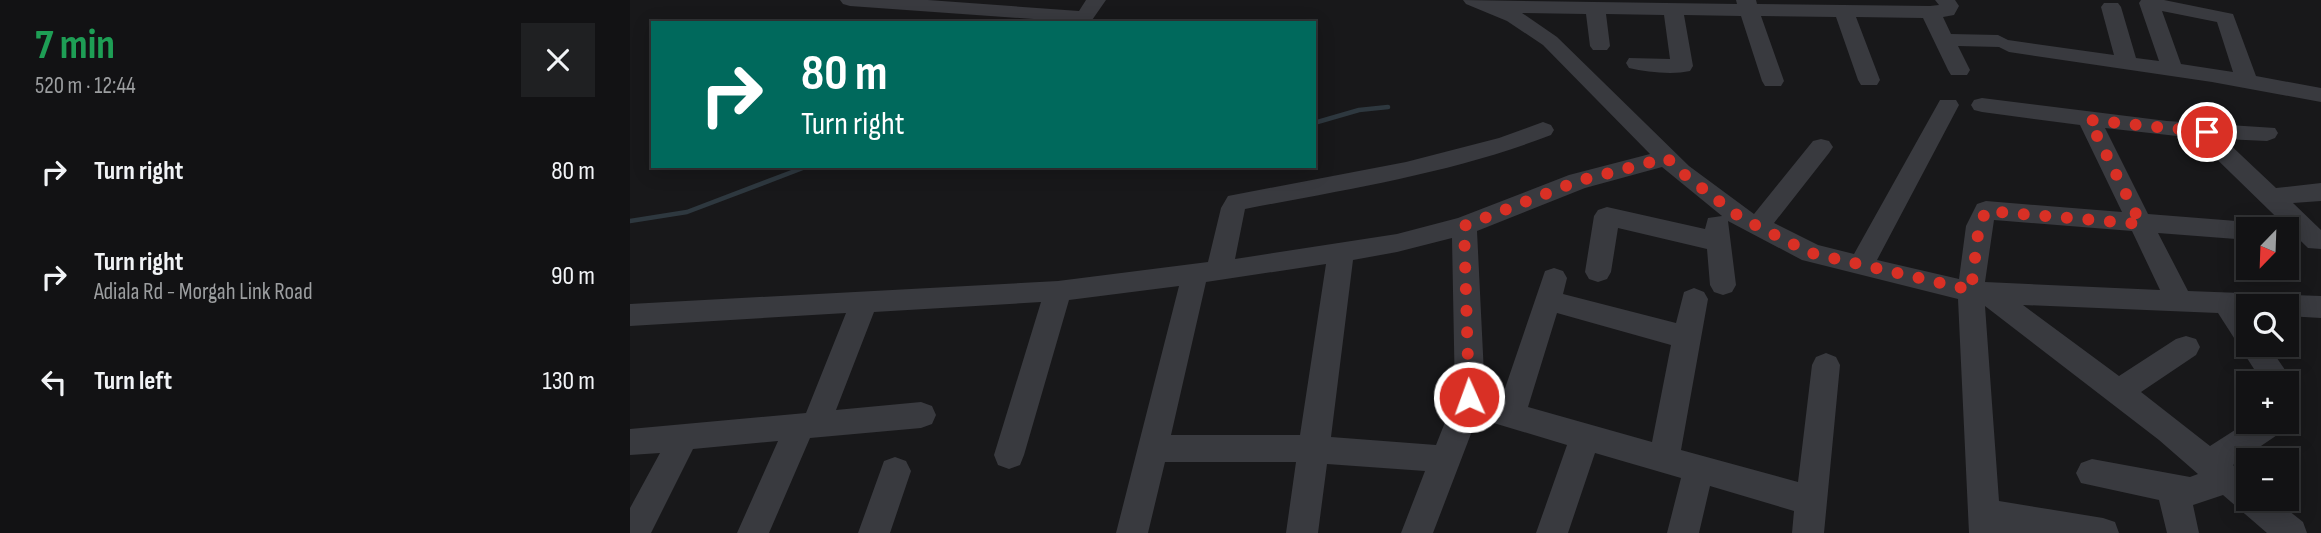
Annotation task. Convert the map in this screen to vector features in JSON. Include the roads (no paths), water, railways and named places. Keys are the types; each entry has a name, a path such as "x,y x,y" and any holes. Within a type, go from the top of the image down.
{"street":[{"path":"850,0 958,3 1085,18 1096,0"},
{"path":"2172,69 2149,3 2226,18 2247,81"},
{"path":"1481,4 1747,5 1844,11 1938,6 1944,40 1959,70"},
{"path":"1481,4 1514,17 1550,41 1667,158 1741,218 1811,253 1979,292 2321,307"},
{"path":"1592,5 1600,46"},
{"path":"1747,5 1773,81"},
{"path":"1636,63 1682,66 1668,6"},
{"path":"2111,7 2127,63"},
{"path":"1844,11 1869,80"},
{"path":"1944,40 2004,43 2321,95"},
{"path":"1860,265 1948,105"},
{"path":"1982,105 2089,120 2202,131 2267,133"},
{"path":"2089,120 2180,302"},
{"path":"1132,533 1152,448 1207,273 1237,202 1406,170 1506,144 1543,130"},
{"path":"2202,131 2317,241"},
{"path":"1758,226 1821,146"},
{"path":"630,315 1058,291 1207,273 1397,243 1464,226 1578,181 1667,158"},
{"path":"2270,197 2321,192"},
{"path":"1715,198 1723,285"},
{"path":"2103,533 1984,523 1979,226 1986,211 2236,230"},
{"path":"1598,272 1607,216 1719,242"},
{"path":"1418,533 1469,397 1464,226"},
{"path":"1302,533 1341,252"},
{"path":"1511,415 1550,289 1685,337"},
{"path":"1009,455 1058,291"},
{"path":"1979,292 2118,392 2291,533"},
{"path":"1664,458 1694,299"},
{"path":"753,533 808,425 864,302"},
{"path":"2226,304 2236,319"},
{"path":"2118,392 2186,347"},
{"path":"1808,533 1826,365"},
{"path":"1467,403 1812,500"},
{"path":"630,442 921,415"},
{"path":"2234,485 2265,434"},
{"path":"1552,533 1584,436"},
{"path":"634,533 684,437"},
{"path":"1152,448 1314,449 1446,459"},
{"path":"1683,533 1699,468"},
{"path":"874,533 895,471"},
{"path":"2092,472 2190,491 2234,485"},
{"path":"2173,489 2183,533"}],"waterway":[{"path":"1316,122 1359,110 1388,107"},
{"path":"630,221 687,212 803,168"}]}
